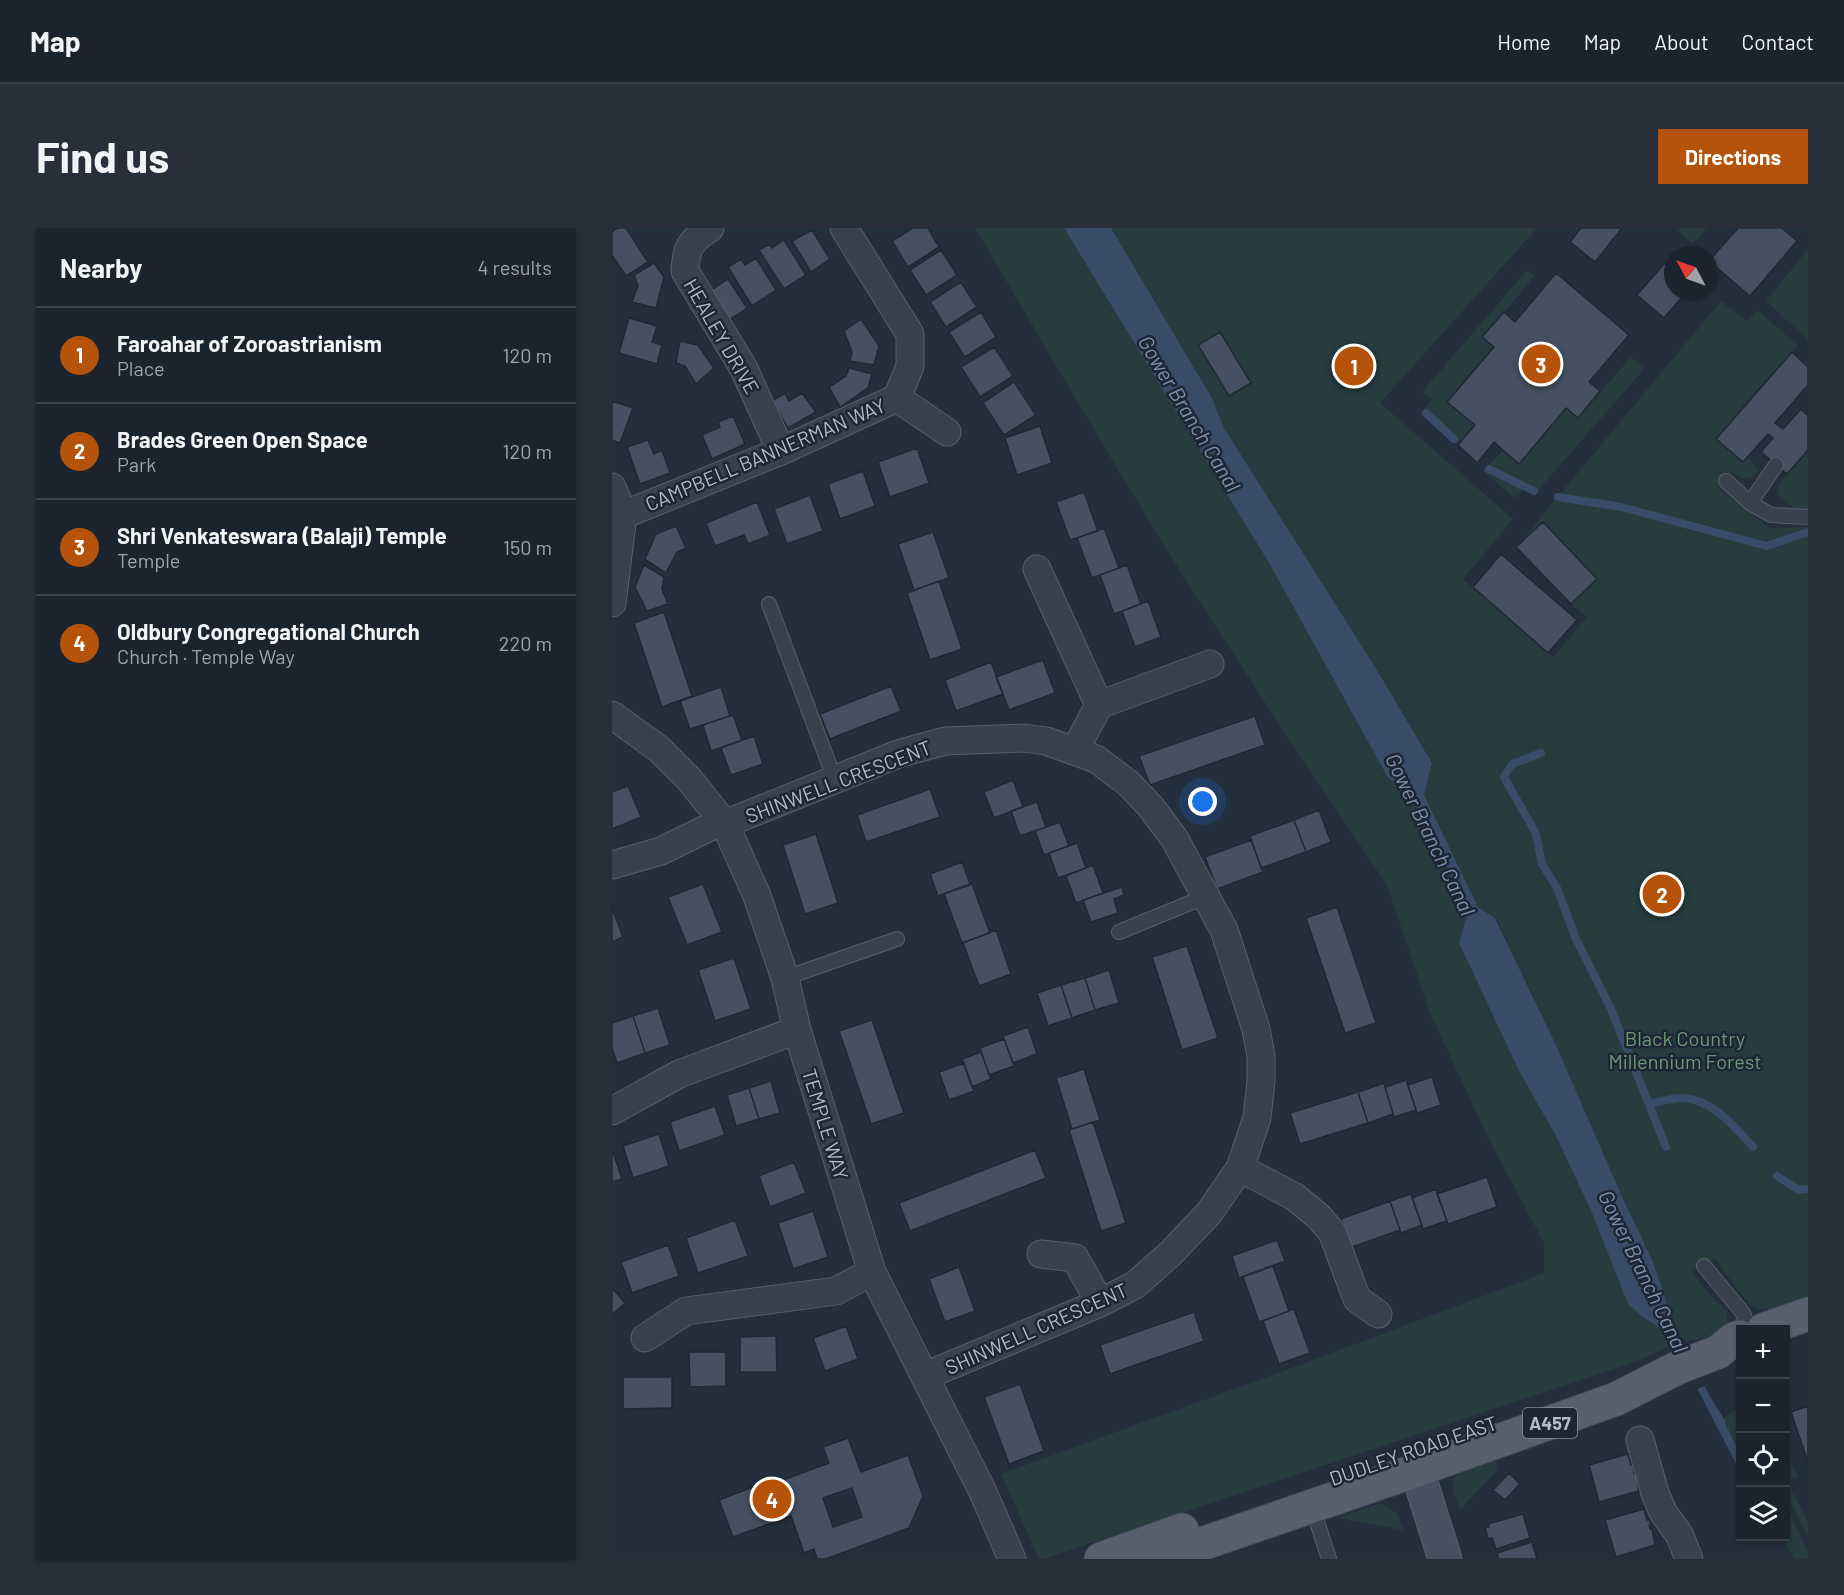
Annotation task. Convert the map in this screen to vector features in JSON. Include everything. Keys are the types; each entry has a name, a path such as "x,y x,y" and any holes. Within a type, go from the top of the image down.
{"main road":[{"path":"1775,1325 1808,1314"},
{"path":"1790,1339 1808,1333"},
{"name":"DUDLEY ROAD EAST","path":"1421,1458 1616,1398 1716,1353"},
{"path":"1308,1497 1421,1458"},
{"name":"DUDLEY ROAD EAST","path":"1101,1559 1173,1551 1308,1497"}],"street":[{"name":"HEALEY DRIVE","path":"710,228 694,238 686,255 685,271 744,369 781,451"},
{"name":"CAMPBELL BANNERMAN WAY","path":"623,514 781,451 897,398 910,366 910,334 844,228"},
{"path":"897,398 947,432"},
{"path":"612,487 623,514 612,603"},
{"path":"1037,569 1099,705"},
{"path":"1075,750 1099,705 1210,664"},
{"name":"TEMPLE WAY","path":"612,715 659,749 689,779 724,823 758,896 872,1272 983,1492 1012,1559"},
{"name":"SHINWELL CRESCENT","path":"612,865 662,851 724,823 898,754 945,741 1024,738 1046,741 1075,750 1096,759 1128,783 1151,807 1174,838 1224,930 1256,1029 1261,1056 1262,1082 1257,1118 1240,1168 1209,1213 1135,1286 925,1377"},
{"path":"612,1111 679,1074 797,1030"},
{"path":"1240,1168 1295,1197 1319,1217 1332,1232 1357,1299 1378,1314"},
{"path":"1041,1254 1075,1258 1100,1303"},
{"path":"645,1338 686,1311 836,1291 872,1272"},
{"path":"1640,1440 1655,1493 1663,1512 1680,1536 1689,1559"},
{"path":"1421,1458 1445,1559"}],"lane":[{"path":"1750,503 1776,465"},
{"path":"1726,482 1750,503 1771,515 1808,517"},
{"path":"769,604 835,780"},
{"path":"1119,933 1206,896"},
{"path":"784,978 897,939"},
{"path":"1704,1266 1743,1313 1748,1325"},
{"path":"1308,1497 1329,1559"}],"green space":[{"path":"975,228 1064,228 1073,241 1269,563 1387,776 1413,799 1468,912 1459,943 1519,1071 1556,1136 1592,1213 1628,1304 1644,1318 1669,1334 1674,1345 1629,1364 1043,1559 1039,1559 1001,1474 1544,1273 1544,1243 1488,1137 1430,1013 1387,885 1182,574"},
{"name":"Black Country Millennium Forest","path":"1111,228 1537,228 1380,403 1513,519 1463,579 1554,657 1587,617 1571,604 1597,579 1543,522 1516,547 1721,301 1747,321 1758,310 1798,346 1716,439 1743,462 1748,457 1759,470 1750,478 1741,478 1731,472 1719,489 1769,528 1808,527 1808,1299 1776,1309 1757,1308 1740,1293 1715,1258 1704,1266 1692,1269 1703,1287 1727,1312 1727,1323 1723,1335 1686,1341 1672,1324 1652,1260 1556,1045 1496,918 1478,907 1424,795 1432,763 1377,670 1224,428 1212,398"},
{"path":"1675,228 1707,228 1693,244"},
{"path":"1808,249 1808,340 1766,301"},
{"path":"1527,270 1535,276 1483,337 1494,347 1447,401 1475,425 1458,445 1421,413 1432,400 1422,392"},
{"path":"1631,357 1645,368 1533,496 1525,489 1515,498 1483,471 1503,450 1519,463 1566,408 1578,418"},
{"path":"1808,450 1808,510 1799,510 1778,494 1778,486"},
{"path":"1736,1411 1736,1446 1725,1423 1724,1417"},
{"path":"1495,1458 1498,1469 1460,1510 1453,1487 1457,1476 1462,1471"},
{"path":"1790,1461 1798,1476 1790,1480"},
{"path":"1790,1487 1808,1522 1808,1538 1790,1500"},
{"path":"1383,1504 1398,1515 1403,1530 1339,1518 1373,1505"},
{"path":"1790,1515 1808,1552 1808,1559 1794,1559 1784,1541 1790,1541"}],"water":[{"name":"Gower Branch Canal","path":"1064,228 1111,228 1212,398 1224,428 1377,670 1432,763 1424,795 1478,907 1495,918 1556,1045 1652,1260 1672,1324 1726,1422 1736,1446 1736,1463 1669,1334 1644,1318 1628,1304 1592,1213 1556,1136 1519,1071 1459,943 1468,911 1413,799 1387,776 1269,563"}],"pier":[{"path":"1685,1341 1708,1385 1694,1390 1671,1346"}],"building":[{"path":"618,228 626,228 648,262 626,276 612,255 612,232"},
{"path":"913,228 928,228 939,247 908,267 892,241"},
{"path":"1581,228 1622,228 1595,262 1570,242"},
{"path":"1738,228 1782,228 1797,241 1750,296 1718,269 1718,251"},
{"path":"812,230 830,259 811,272 792,241"},
{"path":"784,240 806,275 784,289 759,250 770,244 772,248"},
{"path":"941,250 957,275 926,295 910,270"},
{"path":"756,258 776,290 752,306 728,267 741,259 745,265"},
{"path":"654,263 664,277 656,308 632,302 638,286 634,275"},
{"path":"1664,264 1664,300 1679,300 1664,318 1637,295"},
{"path":"1556,273 1629,335 1589,382 1600,391 1578,418 1566,408 1519,464 1494,442 1477,463 1458,445 1475,425 1447,402 1494,347 1482,337 1504,312 1515,322"},
{"path":"728,279 747,308 729,320 710,291"},
{"path":"961,282 977,307 946,327 930,302"},
{"path":"981,312 996,337 965,357 949,332"},
{"path":"629,318 657,326 652,342 662,345 657,364 619,353"},
{"path":"861,319 879,346 874,365 850,361 852,352 844,331"},
{"path":"1220,332 1251,383 1229,396 1198,345"},
{"path":"680,341 698,345 714,368 696,384 685,366 676,363"},
{"path":"994,347 1013,376 980,397 961,367"},
{"path":"1792,352 1808,367 1808,385 1775,423 1783,429 1801,409 1808,416 1808,450 1787,474 1761,452 1773,438 1768,434 1743,462 1716,439"},
{"path":"849,368 872,374 868,388 840,407 829,387 846,376"},
{"path":"1014,382 1036,415 1004,435 983,403"},
{"path":"785,393 789,401 802,393 816,412 788,428 772,401"},
{"path":"612,401 633,408 620,443 612,440"},
{"path":"733,416 745,444 712,459 702,435 720,427 718,422"},
{"path":"1040,426 1052,463 1017,475 1005,438"},
{"path":"648,440 654,454 662,450 670,473 640,484 627,447"},
{"path":"917,448 929,483 890,497 878,462"},
{"path":"863,471 875,506 840,519 828,484"},
{"path":"1084,492 1098,531 1070,540 1056,502"},
{"path":"810,495 823,531 787,544 774,509"},
{"path":"757,502 770,535 748,544 744,535 715,546 706,523"},
{"path":"1543,522 1597,579 1571,604 1516,547"},
{"path":"676,526 686,548 677,552 666,573 645,559 656,534"},
{"path":"1104,528 1119,568 1092,578 1077,538"},
{"path":"933,532 949,578 914,590 898,544"},
{"path":"1501,554 1577,620 1548,653 1473,587"},
{"path":"644,565 664,577 662,589 668,604 647,611 635,587"},
{"path":"1127,565 1141,604 1114,614 1100,575"},
{"path":"939,581 962,649 930,660 907,593"},
{"path":"1148,601 1161,637 1135,647 1122,611"},
{"path":"664,612 692,696 662,707 634,623"},
{"path":"1043,660 1055,693 1009,710 996,677"},
{"path":"991,662 1003,694 956,711 945,680"},
{"path":"891,686 901,711 830,739 820,714"},
{"path":"721,687 730,716 690,729 680,701"},
{"path":"733,715 742,740 711,751 703,725"},
{"path":"1255,716 1265,745 1150,785 1139,756"},
{"path":"754,736 763,764 731,775 721,748"},
{"path":"1013,780 1023,807 994,818 984,792"},
{"path":"628,786 641,817 612,829 612,792"},
{"path":"930,789 940,817 866,842 857,815"},
{"path":"1037,802 1046,827 1020,836 1011,811"},
{"path":"1319,810 1331,842 1306,852 1294,820"},
{"path":"1294,820 1306,852 1261,868 1250,836"},
{"path":"1060,822 1069,846 1044,855 1035,831"},
{"path":"816,834 838,903 805,914 783,845"},
{"path":"1251,840 1263,872 1217,889 1205,857"},
{"path":"1077,843 1086,868 1058,878 1049,853"},
{"path":"962,862 970,884 938,896 930,874"},
{"path":"1093,865 1103,893 1076,903 1066,876"},
{"path":"703,884 722,932 687,945 668,897"},
{"path":"972,884 990,933 962,943 944,894"},
{"path":"1122,887 1124,895 1114,899 1118,913 1091,922 1083,900"},
{"path":"1337,907 1376,1023 1345,1033 1306,918"},
{"path":"612,908 623,937 612,942"},
{"path":"996,930 1011,974 979,986 963,943"},
{"path":"1187,946 1218,1038 1182,1050 1152,957"},
{"path":"734,958 751,1009 715,1021 698,970"},
{"path":"1109,970 1119,1003 1095,1010 1085,978"},
{"path":"1085,978 1095,1010 1072,1018 1061,985"},
{"path":"1061,985 1072,1018 1048,1026 1037,993"},
{"path":"658,1008 670,1045 645,1053 633,1016"},
{"path":"633,1016 645,1053 617,1063 612,1048 612,1023"},
{"path":"872,1020 904,1113 871,1124 839,1031"},
{"path":"1028,1027 1037,1054 1013,1063 1003,1036"},
{"path":"1004,1039 1014,1066 989,1075 980,1048"},
{"path":"981,1052 991,1079 972,1087 962,1059"},
{"path":"964,1063 974,1091 949,1100 939,1072"},
{"path":"1084,1069 1100,1120 1072,1129 1056,1078"},
{"path":"1432,1077 1441,1105 1417,1113 1408,1085"},
{"path":"1406,1080 1416,1110 1394,1117 1385,1087"},
{"path":"771,1081 780,1113 759,1119 749,1088"},
{"path":"1384,1083 1393,1114 1368,1123 1358,1092"},
{"path":"749,1088 759,1119 736,1126 727,1095"},
{"path":"1358,1092 1368,1123 1300,1144 1290,1113"},
{"path":"715,1106 725,1135 679,1151 670,1122"},
{"path":"1093,1122 1126,1223 1101,1231 1069,1130"},
{"path":"659,1134 669,1166 633,1178 623,1146"},
{"path":"1035,1150 1046,1178 910,1231 899,1203"},
{"path":"612,1153 622,1179 612,1182"},
{"path":"794,1162 806,1193 770,1207 759,1176"},
{"path":"1487,1177 1497,1207 1448,1224 1437,1194"},
{"path":"1436,1189 1447,1221 1423,1229 1412,1198"},
{"path":"1411,1194 1422,1225 1401,1233 1390,1201"},
{"path":"1390,1201 1400,1230 1352,1247 1341,1219"},
{"path":"813,1211 828,1257 793,1269 778,1223"},
{"path":"735,1220 748,1256 698,1273 686,1238"},
{"path":"1277,1240 1285,1261 1239,1278 1232,1256"},
{"path":"668,1245 679,1276 632,1293 621,1262"},
{"path":"1273,1266 1289,1311 1259,1322 1243,1277"},
{"path":"959,1267 975,1311 945,1322 929,1279"},
{"path":"612,1288 625,1303 612,1315"},
{"path":"1294,1309 1310,1353 1279,1364 1263,1321"},
{"path":"1194,1312 1204,1341 1110,1374 1100,1345"},
{"path":"846,1326 858,1359 825,1371 813,1338"},
{"path":"776,1336 777,1372 740,1372 740,1337"},
{"path":"689,1352 726,1352 726,1386 690,1387"},
{"path":"623,1377 672,1377 672,1408 623,1409"},
{"path":"1020,1384 1044,1451 1009,1464 984,1397"},
{"path":"1808,1406 1808,1462 1791,1412"},
{"path":"848,1438 861,1472 908,1455 923,1496 909,1528 826,1559 817,1559 814,1549 804,1553 791,1516 733,1537 719,1500 758,1485 763,1497 786,1488 783,1480 829,1463 823,1447","holes":["852,1488 862,1517 833,1527 823,1498"]},
{"path":"1628,1454 1631,1465 1633,1464 1634,1474 1636,1474 1639,1491 1599,1502 1589,1465"},
{"path":"1509,1473 1520,1484 1505,1500 1493,1490"},
{"path":"1644,1509 1651,1525 1649,1525 1650,1529 1652,1528 1655,1545 1616,1557 1605,1520"},
{"path":"1523,1514 1530,1538 1496,1549 1492,1538 1488,1539 1485,1528 1489,1527 1488,1524"},
{"path":"1532,1542 1537,1559 1499,1559 1497,1553"}],"waterway":[{"path":"1426,413 1454,439"},
{"path":"1489,469 1534,491"},
{"path":"1558,497 1621,507 1767,546 1808,532"},
{"path":"1541,753 1512,764 1504,777 1536,834 1542,864 1557,888 1576,939 1611,1009 1666,1147"},
{"path":"1649,1104 1681,1098 1702,1103 1721,1115 1753,1147"},
{"path":"1777,1176 1799,1190 1808,1189"}],"place":[{"name":"Shri Venkateswara (Balaji) Temple","path":"1541,364"},
{"name":"Faroahar of Zoroastrianism","path":"1354,366"},
{"name":"Brades Green Open Space","path":"1662,894"},
{"name":"Oldbury Congregational Church","path":"772,1499"}]}
